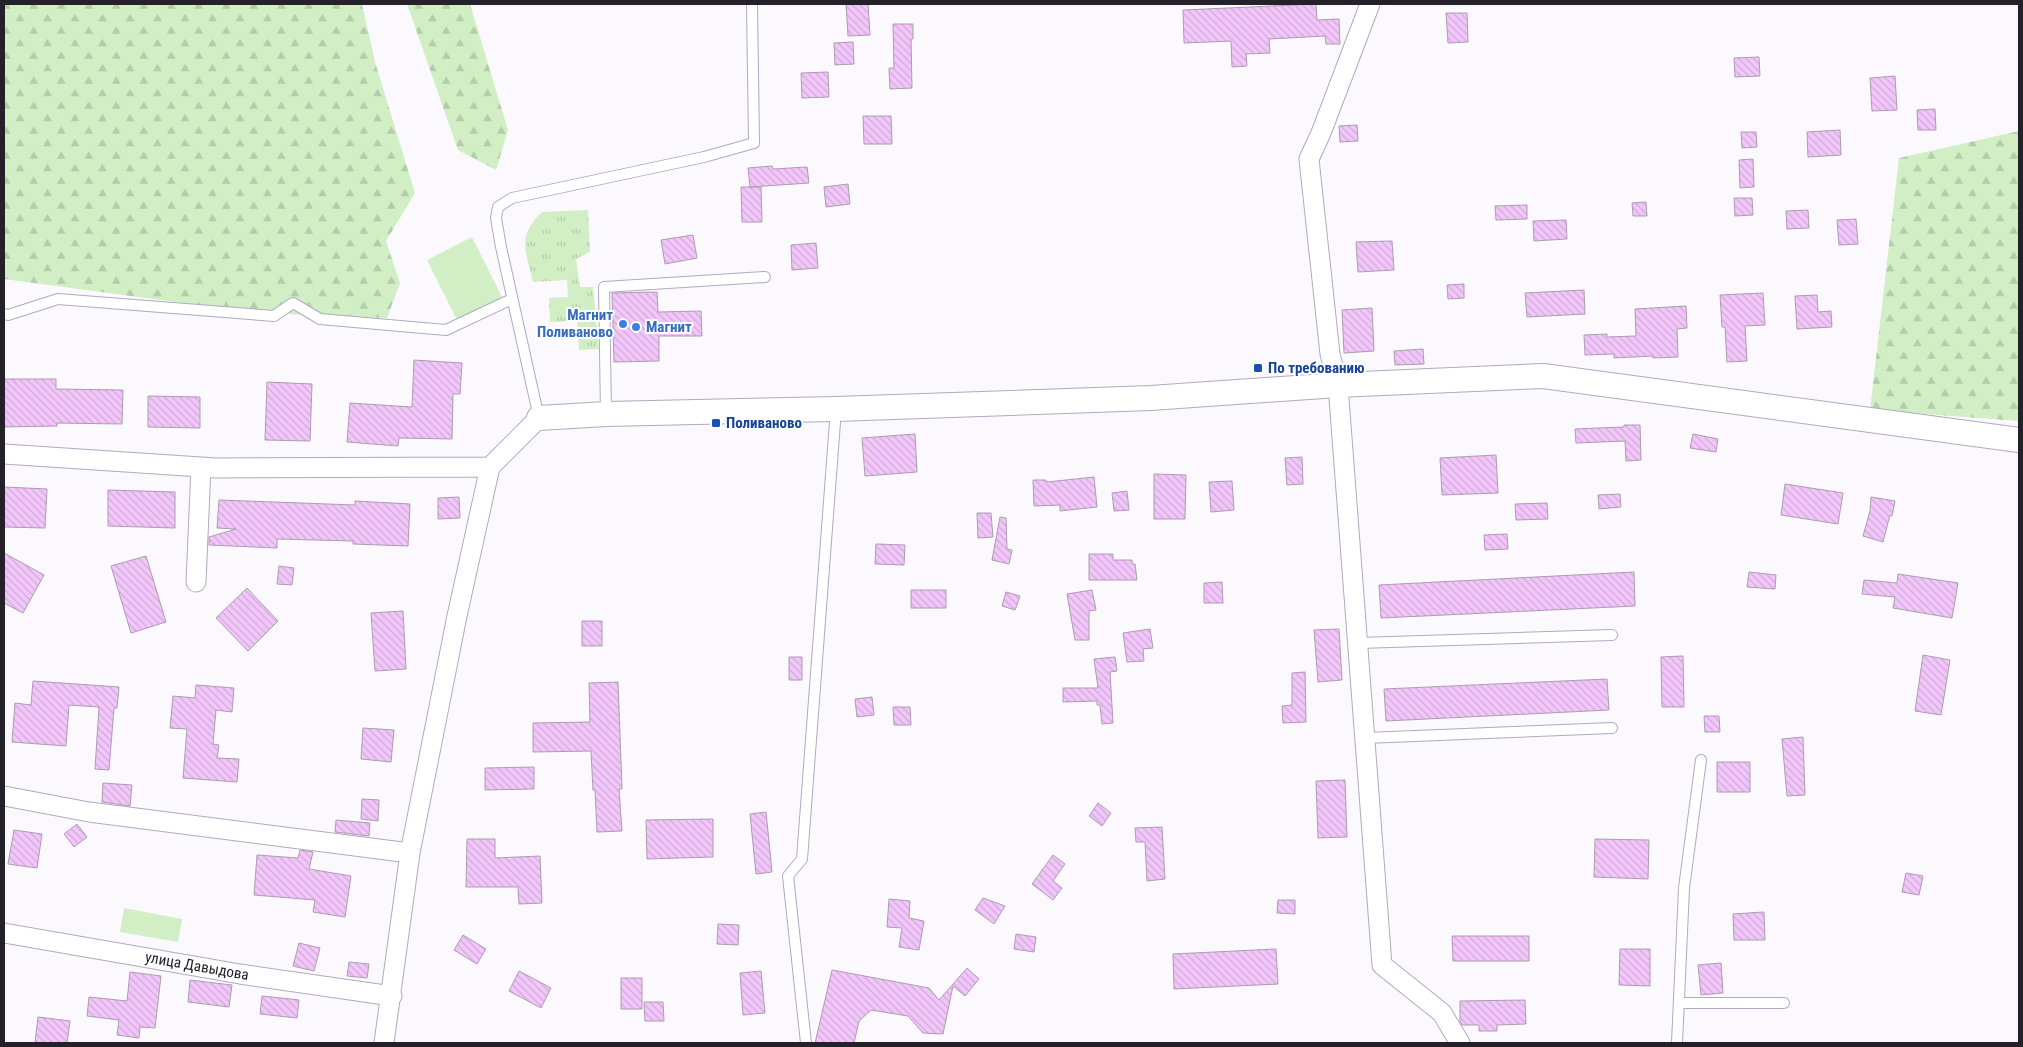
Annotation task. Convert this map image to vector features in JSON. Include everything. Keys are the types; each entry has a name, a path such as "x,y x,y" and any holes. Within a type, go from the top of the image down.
{"street":[{"path":"1370,4 1322,133 1309,159 1330,354 1338,386 1382,965 1442,1013 1460,1043"},
{"path":"384,1043 392,996 410,853 457,616 490,467 539,418 606,414 836,409 1151,398 1338,386 1543,376 2019,440"},
{"path":"4,454 201,467 490,467"},
{"path":"196,582 201,467"},
{"path":"4,796 99,813 410,853"},
{"name":"улица Давыдова","path":"4,933 240,974 392,996"}],"lane":[{"path":"539,418 496,218 498,207 512,198 704,157 754,143 752,4"},
{"path":"606,414 604,287 765,277"},
{"path":"4,314 8,315 58,299 274,316 293,303 320,319 446,330 512,299"},
{"path":"806,1043 788,876 802,858 836,409"},
{"path":"1358,643 1612,636"},
{"path":"1365,738 1612,728"},
{"path":"1677,1043 1684,888 1701,760"},
{"path":"1680,1002 1784,1003"}],"green space":[{"path":"4,4 362,4 375,62 415,193 386,241 400,283 387,318 257,313 4,279"},
{"path":"407,4 470,4 508,130 496,170 458,150"},
{"path":"2019,131 2019,421 1870,410 1899,158"},
{"path":"588,210 590,252 576,259 580,287 593,287 599,349 579,350 577,321 550,322 549,298 568,297 567,280 533,282 525,245 529,229 542,212"},
{"path":"472,237 502,297 457,320 427,260"},
{"path":"124,908 182,919 178,942 120,932"}],"building":[{"path":"846,4 868,4 870,35 848,36"},
{"path":"1316,4 1317,20 1339,19 1340,44 1326,44 1325,36 1269,39 1270,53 1246,54 1247,66 1232,67 1231,41 1184,43 1183,10"},
{"path":"1446,13 1467,13 1468,42 1448,43"},
{"path":"893,24 913,24 913,39 911,39 912,88 890,89 889,68 894,68"},
{"path":"853,42 854,64 835,65 834,43"},
{"path":"1759,57 1760,76 1735,77 1734,58"},
{"path":"828,72 829,97 802,98 801,73"},
{"path":"1895,76 1897,110 1872,111 1870,78"},
{"path":"1935,109 1936,130 1918,130 1917,110"},
{"path":"863,116 891,116 892,144 864,144"},
{"path":"1357,125 1358,141 1340,142 1339,126"},
{"path":"1840,130 1841,155 1808,157 1807,132"},
{"path":"1741,132 1756,132 1757,147 1742,148"},
{"path":"1753,159 1754,187 1740,188 1739,160"},
{"path":"772,166 773,169 807,167 809,183 750,187 748,168"},
{"path":"848,184 850,204 826,207 824,187"},
{"path":"741,187 761,187 762,222 742,222"},
{"path":"1734,198 1752,198 1753,215 1735,216"},
{"path":"1646,202 1647,216 1633,216 1632,203"},
{"path":"1527,205 1527,219 1496,220 1495,206"},
{"path":"1808,210 1809,228 1787,229 1786,211"},
{"path":"1856,219 1858,244 1839,245 1837,220"},
{"path":"1566,220 1567,239 1534,241 1533,221"},
{"path":"693,235 697,258 665,264 661,240"},
{"path":"1392,241 1394,270 1358,272 1356,242"},
{"path":"816,243 818,268 792,270 791,245"},
{"path":"1464,284 1464,298 1448,299 1447,285"},
{"path":"1584,290 1585,314 1527,317 1525,293"},
{"name":"Магнит","path":"657,292 658,312 701,311 702,336 659,336 659,361 614,362 612,293"},
{"path":"1763,293 1765,325 1745,326 1747,361 1727,362 1725,327 1722,327 1720,295"},
{"path":"1817,295 1818,312 1831,311 1832,327 1797,329 1795,296"},
{"path":"1686,306 1687,328 1677,329 1678,357 1614,358 1614,354 1585,355 1584,335 1607,334 1607,337 1636,336 1635,309"},
{"path":"1372,308 1374,351 1344,353 1342,310"},
{"path":"1423,349 1424,364 1395,365 1394,351"},
{"path":"414,360 462,363 460,394 453,394 452,439 399,438 398,446 347,442 350,403 412,407"},
{"path":"4,379 56,379 56,389 123,390 122,424 57,423 57,426 4,427"},
{"path":"267,382 312,384 310,441 265,440"},
{"path":"148,396 200,397 200,428 148,427"},
{"path":"1624,425 1640,425 1641,460 1626,461 1625,441 1576,443 1575,429 1624,427"},
{"path":"915,434 917,472 865,476 862,438"},
{"path":"1693,434 1718,439 1716,452 1690,448"},
{"path":"1496,455 1498,493 1442,495 1440,458"},
{"path":"1302,457 1303,484 1287,485 1285,458"},
{"path":"1154,474 1186,475 1185,519 1154,519"},
{"path":"1094,477 1097,507 1060,511 1060,505 1034,506 1033,480 1046,480 1047,482"},
{"path":"1232,481 1234,510 1211,512 1209,482"},
{"path":"1785,484 1843,493 1838,524 1781,515"},
{"path":"4,487 47,489 45,528 4,527"},
{"path":"108,490 175,492 175,528 108,526"},
{"path":"1127,491 1129,510 1114,511 1112,493"},
{"path":"1620,494 1621,507 1599,509 1598,495"},
{"path":"459,497 460,518 438,519 438,498"},
{"path":"1871,497 1895,501 1883,542 1863,536 1870,511"},
{"path":"219,500 355,505 355,501 410,504 408,546 353,544 353,541 277,539 277,548 209,545 209,537 236,529 217,528"},
{"path":"1547,503 1548,519 1516,520 1515,504"},
{"path":"977,513 991,513 993,537 978,538"},
{"path":"1000,517 1006,518 1007,549 1012,550 1009,564 992,560"},
{"path":"1507,534 1508,549 1485,550 1484,535"},
{"path":"876,544 905,545 904,565 875,564"},
{"path":"4,553 44,575 23,613 4,603"},
{"path":"1089,554 1113,554 1113,560 1132,560 1132,564 1135,564 1137,580 1089,580"},
{"path":"146,556 166,622 131,633 111,566"},
{"path":"279,566 294,568 292,585 277,584"},
{"path":"1634,572 1635,606 1381,618 1379,585"},
{"path":"1749,572 1776,575 1775,589 1747,587"},
{"path":"1898,574 1958,583 1952,618 1893,608 1895,597 1862,594 1864,580 1897,583"},
{"path":"1222,582 1223,603 1204,603 1204,583"},
{"path":"247,588 278,621 248,651 216,618"},
{"path":"911,590 946,590 946,608 911,608"},
{"path":"1092,590 1096,610 1089,611 1089,640 1075,640 1067,594"},
{"path":"1006,592 1020,596 1015,610 1002,606"},
{"path":"403,611 406,669 375,671 371,613"},
{"path":"582,621 602,621 602,646 582,646"},
{"path":"1150,629 1153,648 1143,649 1144,661 1127,662 1123,633"},
{"path":"1339,629 1342,680 1318,682 1314,630"},
{"path":"1923,655 1950,660 1941,715 1915,711"},
{"path":"1683,656 1684,707 1662,707 1661,657"},
{"path":"789,657 802,657 802,680 789,680"},
{"path":"1115,657 1117,671 1110,672 1113,723 1102,724 1100,705 1097,705 1097,701 1063,702 1063,688 1098,688 1094,659"},
{"path":"1305,672 1306,722 1283,723 1282,706 1292,705 1292,673"},
{"path":"1607,679 1609,710 1386,721 1384,689"},
{"path":"33,681 119,687 117,708 114,708 109,770 95,769 99,707 69,705 66,746 12,742 15,703 31,705"},
{"path":"618,682 622,789 619,789 622,831 597,832 591,751 533,752 533,723 590,722 589,683"},
{"path":"196,685 234,688 232,712 216,710 213,744 219,745 217,758 239,759 237,782 183,778 187,729 170,728 173,696 195,698"},
{"path":"872,697 874,715 857,717 855,699"},
{"path":"893,707 910,707 911,725 894,725"},
{"path":"1704,716 1719,716 1720,732 1705,732"},
{"path":"363,728 394,730 391,762 361,759"},
{"path":"1803,737 1805,795 1787,796 1782,739"},
{"path":"1717,762 1750,762 1750,792 1717,792"},
{"path":"534,767 534,789 485,790 485,768"},
{"path":"1345,780 1347,837 1318,838 1316,781"},
{"path":"103,783 132,785 130,806 102,802"},
{"path":"362,799 379,800 378,821 361,819"},
{"path":"1098,803 1111,813 1102,826 1089,816"},
{"path":"766,812 772,872 756,874 750,814"},
{"path":"713,819 713,857 647,859 646,820"},
{"path":"336,820 370,823 369,836 335,832"},
{"path":"77,824 87,837 74,847 64,834"},
{"path":"1162,827 1165,879 1147,881 1145,842 1136,842 1135,828"},
{"path":"14,830 42,834 37,868 8,864"},
{"path":"467,839 495,839 495,858 540,856 542,903 519,904 518,887 466,887"},
{"path":"1595,839 1649,840 1648,879 1594,877"},
{"path":"300,850 313,852 309,869 351,876 345,917 313,912 315,900 254,895 257,855 298,858"},
{"path":"1053,855 1065,864 1053,881 1062,888 1053,900 1032,884"},
{"path":"1906,873 1923,876 1919,895 1902,892"},
{"path":"983,898 1005,906 994,924 975,910"},
{"path":"889,899 910,901 909,918 924,921 919,950 899,947 902,928 887,927"},
{"path":"1278,900 1295,900 1295,914 1277,913"},
{"path":"1764,912 1765,940 1734,940 1733,914"},
{"path":"718,924 739,925 738,945 717,944"},
{"path":"1016,934 1036,937 1034,952 1014,949"},
{"path":"463,935 486,949 477,964 454,950"},
{"path":"1452,936 1529,936 1529,961 1453,961"},
{"path":"299,943 320,948 314,971 293,966"},
{"path":"1276,949 1278,984 1174,989 1173,954"},
{"path":"1620,949 1650,949 1650,986 1619,985"},
{"path":"349,962 369,964 367,978 347,976"},
{"path":"1721,963 1723,993 1701,995 1698,965"},
{"path":"967,968 979,979 965,996 953,986 943,1034 923,1033 908,1016 871,1010 859,1021 854,1043 815,1043 832,970 929,988 939,1000"},
{"path":"519,971 551,988 541,1008 509,991"},
{"path":"761,971 765,1013 743,1015 740,973"},
{"path":"130,972 161,976 155,1028 140,1027 139,1038 117,1035 119,1020 87,1016 89,997 127,1001"},
{"path":"621,978 642,978 642,1009 621,1009"},
{"path":"190,980 232,985 229,1007 188,1002"},
{"path":"262,996 299,1000 297,1018 260,1014"},
{"path":"1525,1000 1526,1024 1497,1025 1497,1031 1479,1031 1479,1025 1462,1025 1460,1021 1460,1001"},
{"path":"644,1002 663,1002 664,1021 645,1021"},
{"path":"38,1017 70,1021 67,1043 35,1043"}],"place":[{"name":"Магнит Поливаново","path":"623,324"},
{"name":"Магнит","path":"636,327"},
{"name":"По требованию","path":"1258,368"},
{"name":"Поливаново","path":"716,423"}]}
